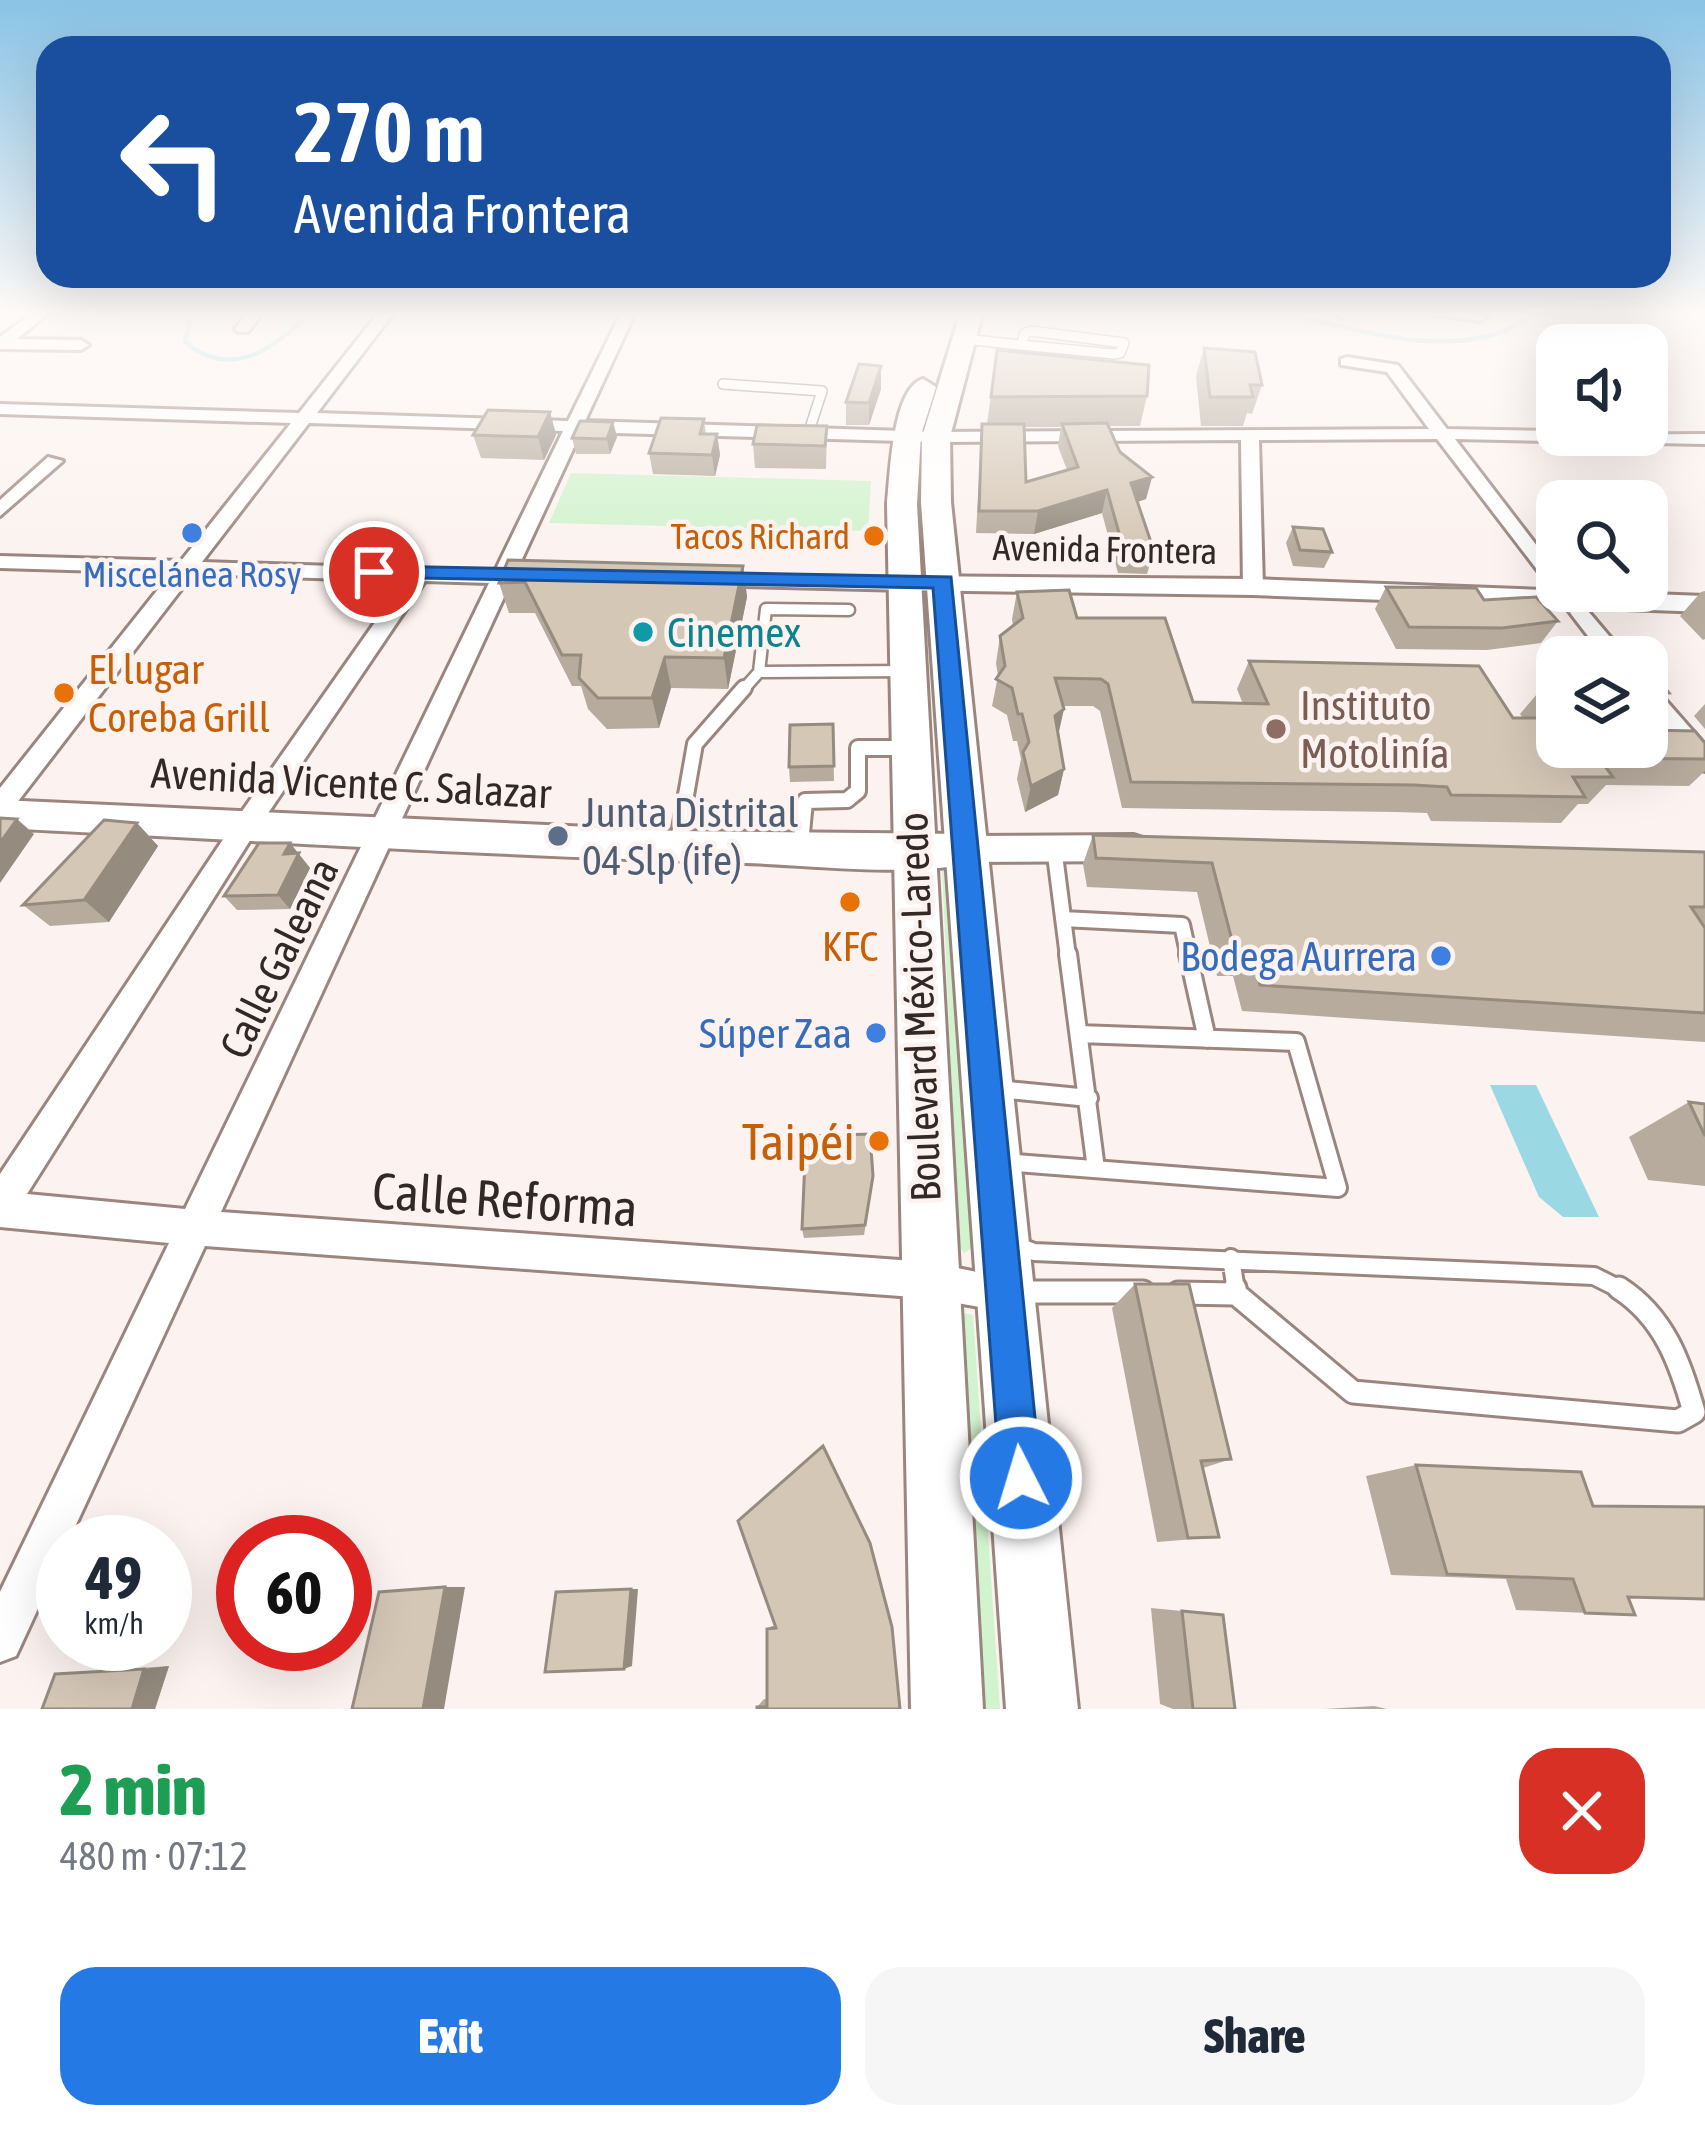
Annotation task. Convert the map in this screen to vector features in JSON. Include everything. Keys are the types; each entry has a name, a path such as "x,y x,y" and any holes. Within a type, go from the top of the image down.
{"main road":[{"name":"Boulevard México-Laredo","path":"930,391 922,436 944,582 928,1280 947,1709"},
{"name":"Boulevard México-Laredo","path":"941,391 902,504 908,584 909,748 940,843 990,1088 1001,1266 1042,1709"},
{"name":"Avenida Vicente C. Salazar","path":"2,804 679,838 940,843"},
{"name":"Avenida Vicente C. Salazar","path":"679,838 802,833 940,843"}],"street":[{"path":"2,804 323,391"},
{"name":"Calle Galeana","path":"0,1640 592,391"},
{"path":"1410,391 1536,558"},
{"path":"0,409 922,436 1444,434 1700,439 1705,457"},
{"path":"1250,434 1253,587"},
{"path":"0,510 54,461"},
{"path":"0,562 554,578"},
{"path":"0,1207 252,818 420,573"},
{"name":"Avenida Frontera","path":"695,581 1536,592"},
{"name":"Avenida Frontera","path":"1668,601 1705,604"},
{"path":"1578,612 1598,636"},
{"path":"1668,719 1705,762"},
{"name":"Avenida Vicente C. Salazar","path":"940,843 1172,850"},
{"name":"Calle Reforma","path":"0,1207 194,1228 928,1280 1001,1266"}],"lane":[{"path":"809,431 819,391"},
{"path":"679,838 695,744 759,672 766,609 849,610"},
{"path":"759,672 910,671"},
{"path":"802,833 805,801 847,800 858,791 858,748 909,748"},
{"path":"1054,846 1096,1169"},
{"path":"1063,919 1182,925 1207,1039"},
{"path":"996,1162 1338,1187 1296,1042 1079,1034"},
{"path":"990,1088 1088,1097"},
{"path":"1034,1252 1594,1276 1625,1286 1662,1328 1679,1358 1694,1412 1678,1421 1353,1392 1236,1294 1001,1266 1034,1252"},
{"path":"1231,1258 1236,1294"}],"green space":[{"path":"571,473 871,481 868,531 549,523"},
{"path":"942,869 948,876 975,1246 964,1253 959,1246"},
{"path":"973,1315 1000,1709 976,1709 956,1317"}],"water":[{"path":"1490,1085 1536,1085 1599,1217 1563,1217 1539,1197"}],"building":[{"path":"850,391 873,391 869,403 846,402"},
{"path":"992,391 1147,391 1147,396 991,397"},
{"path":"1209,391 1251,391 1253,397 1210,397"},
{"path":"488,410 550,412 538,437 473,435"},
{"path":"661,418 704,419 700,434 717,434 712,455 649,453"},
{"path":"580,421 613,422 607,439 572,438"},
{"path":"1107,423 1120,452 1152,477 1131,483 1154,551 1124,551 1107,490 1038,511 979,511 982,424 1024,424 1026,482 1078,467 1062,424"},
{"path":"757,425 827,426 825,446 753,444"},
{"path":"1293,527 1323,529 1332,552 1300,550"},
{"name":"Cinemex","path":"508,560 743,566 724,658 665,657 652,698 598,698 579,678 581,655 562,655 525,582 499,583"},
{"path":"1386,587 1476,588 1484,600 1536,597 1536,612 1550,612 1558,621 1502,628 1409,627"},
{"path":"1069,590 1077,618 1165,618 1193,702 1268,704 1249,661 1479,666 1513,718 1536,718 1536,768 1606,768 1613,777 1573,777 1585,797 1451,795 1447,787 1414,785 1131,782 1108,684 1101,679 1055,678 1064,709 1055,716 1064,769 1031,786 1023,752 1029,742 1022,714 1018,714 1012,688 996,679 1005,666 1000,636 1023,618 1017,592"},
{"path":"833,724 834,766 789,767 790,725"},
{"path":"1668,730 1695,731 1705,743 1705,759 1668,759"},
{"path":"0,818 17,819 0,843"},
{"path":"104,820 137,823 84,900 23,905"},
{"name":"Bodega Aurrera","path":"1093,835 1705,852 1705,907 1691,907 1705,928 1705,1013 1260,985 1251,948 1234,948 1212,863 1096,858"},
{"path":"259,843 290,843 284,854 299,853 278,895 224,896"},
{"path":"1689,1102 1705,1104 1705,1136"},
{"path":"870,1134 873,1176 865,1225 802,1229 806,1136"},
{"path":"1135,1284 1189,1284 1231,1459 1201,1461 1219,1537 1188,1538"},
{"path":"823,1446 870,1543 892,1627 900,1709 757,1709 767,1707 767,1629 776,1628 738,1521"},
{"path":"1416,1465 1581,1472 1593,1506 1705,1507 1705,1599 1628,1597 1635,1615 1585,1613 1573,1579 1447,1574"},
{"path":"445,1587 423,1709 352,1709 361,1671 372,1671 372,1622 379,1592"},
{"path":"631,1589 624,1669 545,1672 556,1592"},
{"path":"1182,1611 1223,1615 1235,1709 1193,1709"},
{"path":"143,1671 132,1709 42,1709 55,1674"}],"place":[{"name":"Miscelánea Rosy","path":"192,533"},
{"name":"Tacos Richard","path":"874,536"},
{"name":"Cinemex","path":"643,632"},
{"name":"El lugar Coreba Grill","path":"64,693"},
{"name":"Instituto Motolinía","path":"1276,729"},
{"name":"Junta Distrital 04 Slp (ife)","path":"558,836"},
{"name":"KFC","path":"850,902"},
{"name":"Bodega Aurrera","path":"1441,956"},
{"name":"Súper Zaa","path":"876,1033"},
{"name":"Taipéi","path":"879,1141"}],"route":[{"path":"374,572 944,582 1021,1478"}]}
